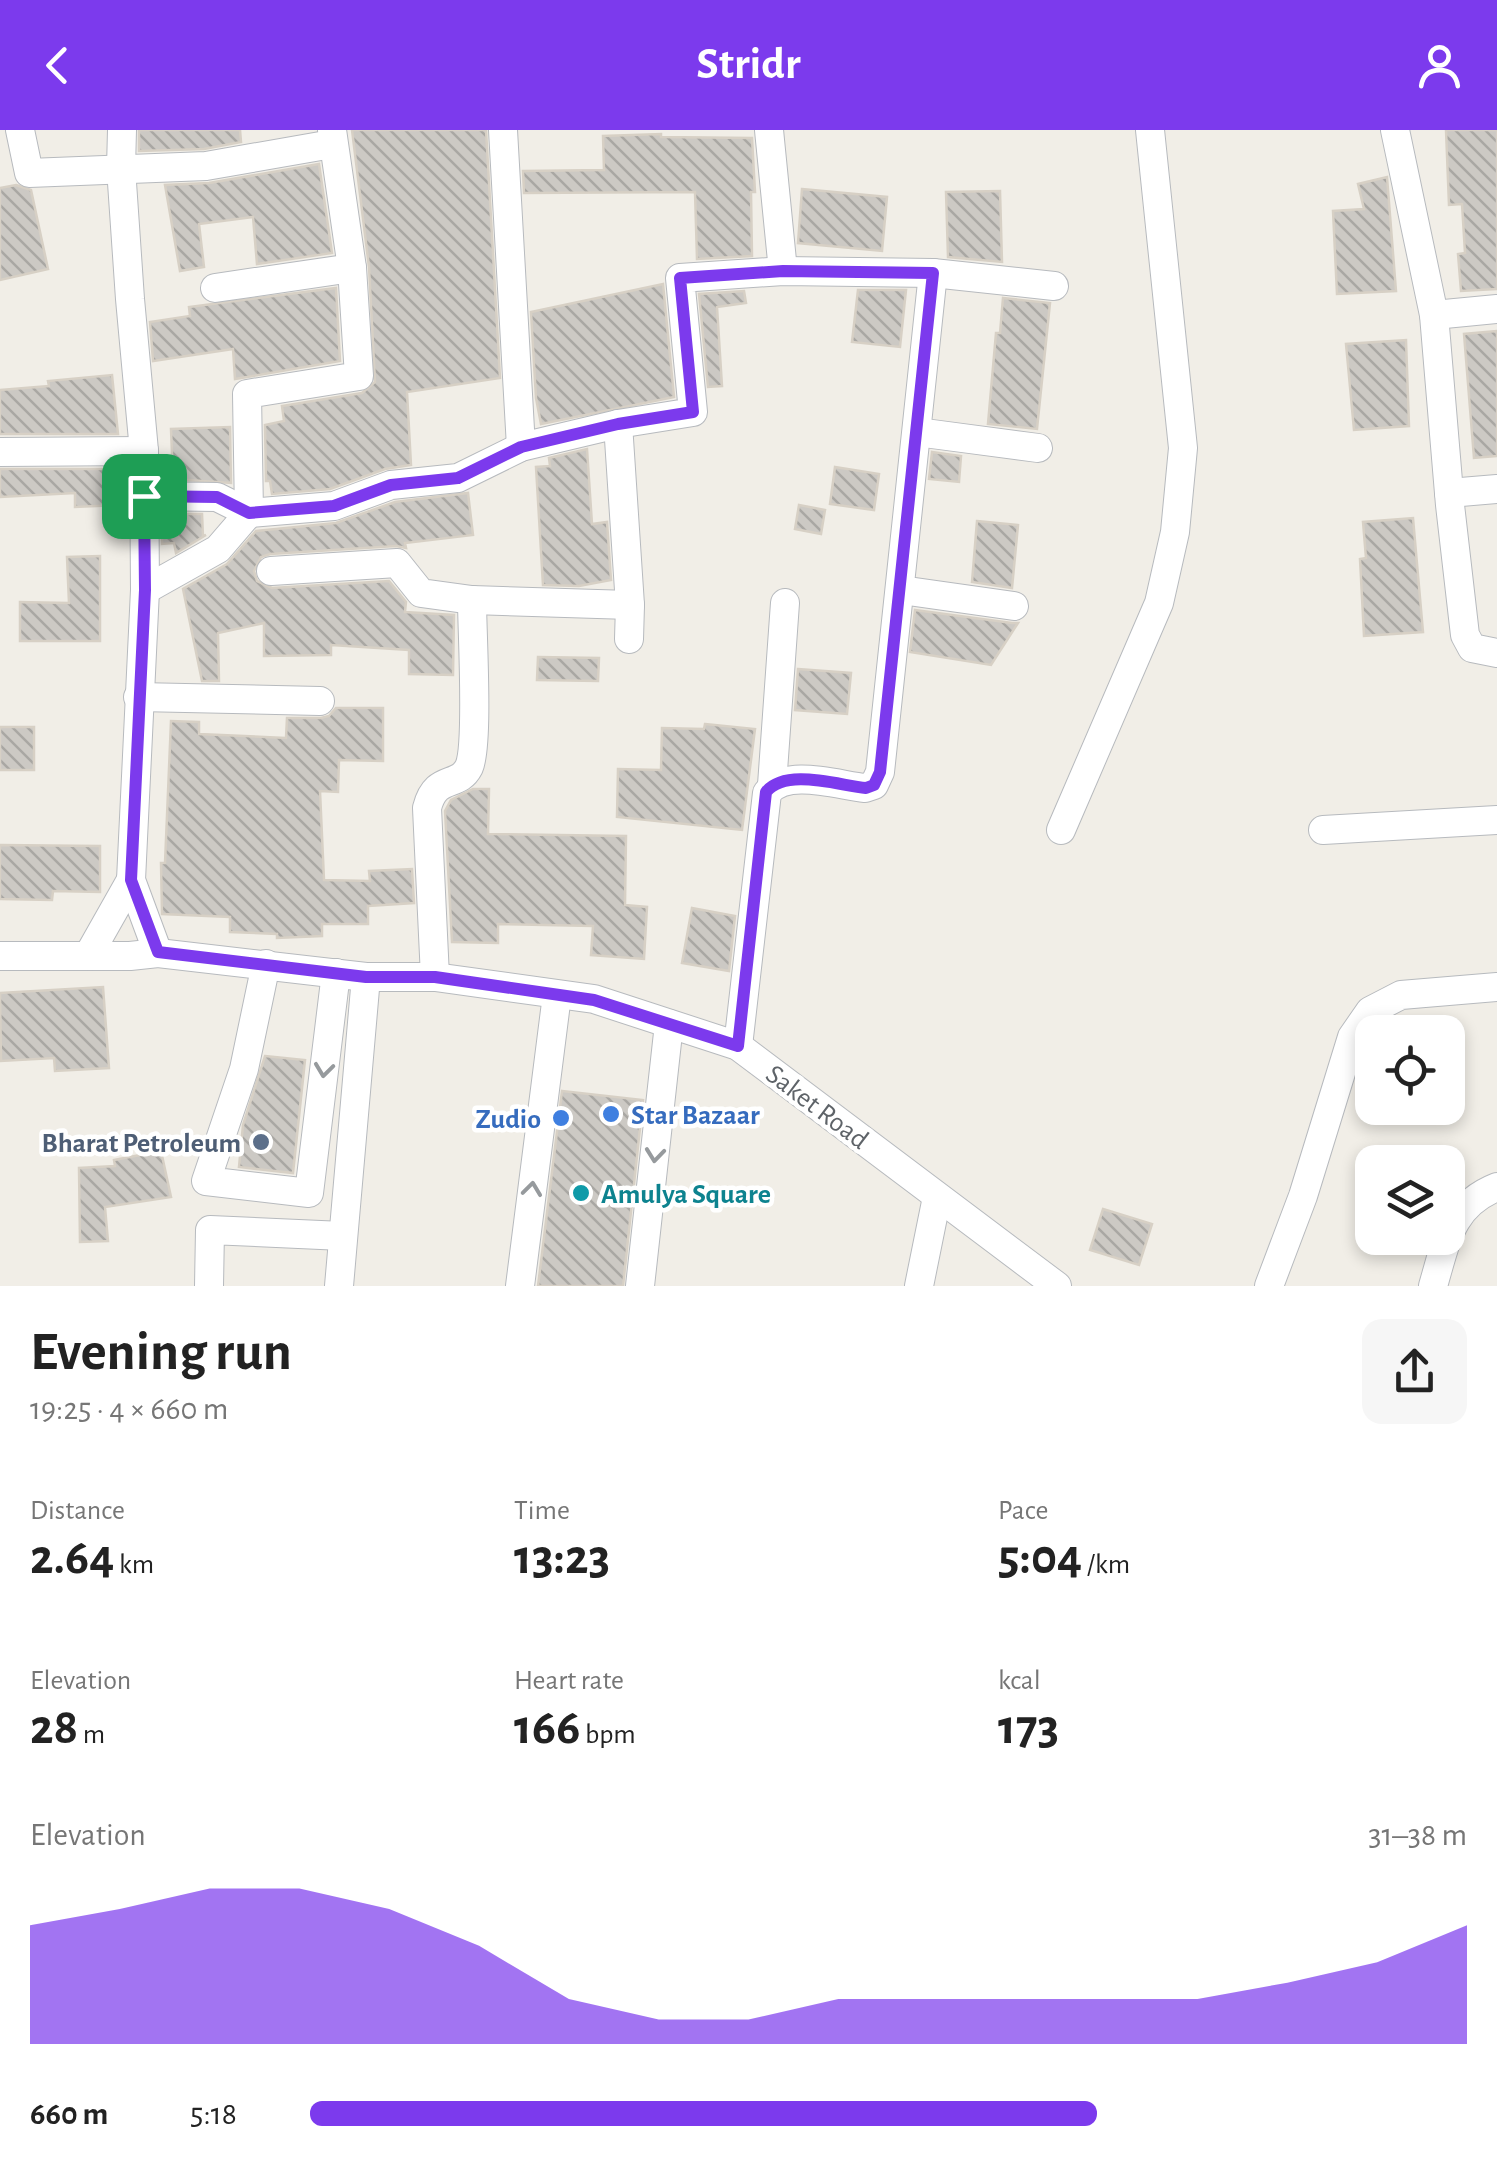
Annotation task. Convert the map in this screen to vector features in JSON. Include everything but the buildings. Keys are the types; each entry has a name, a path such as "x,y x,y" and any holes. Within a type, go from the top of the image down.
{"street":[{"path":"20,130 29,173 206,166 332,137 352,268 359,376 247,394 249,513 218,549 145,590"},
{"path":"122,130 121,168 144,450 145,590 131,880 144,954"},
{"path":"503,130 521,447"},
{"path":"769,130 783,271"},
{"path":"1060,830 1159,603 1176,532 1182,448 1150,130"},
{"path":"1395,130 1434,315 1465,635 1472,648 1497,653"},
{"path":"215,288 352,268"},
{"path":"144,496 217,497 249,513 334,506 391,485 458,478 521,447 618,424 693,412 680,278 783,271 933,273 1054,286"},
{"path":"738,1046 766,792 772,785 790,779 866,788 878,780 933,273"},
{"path":"1434,315 1497,309"},
{"path":"618,424 629,639"},
{"path":"917,432 1038,448"},
{"path":"0,452 144,450"},
{"path":"1449,493 1497,489"},
{"path":"271,571 397,562 421,594 472,600 630,605"},
{"path":"901,590 1014,606"},
{"path":"435,977 426,808 438,785 456,779 468,768 473,731 472,600"},
{"path":"772,785 785,604"},
{"path":"138,697 320,702"},
{"path":"1323,830 1497,820"},
{"path":"88,956 131,880"},
{"name":"Saket Road","path":"0,956 144,954 366,977 435,977 594,1000 738,1046 1056,1286"},
{"path":"266,964 244,1069 206,1181 309,1193 336,973"},
{"path":"339,1286 366,977"},
{"path":"1269,1286 1303,1196 1352,1037 1370,1011 1401,995 1497,987"},
{"path":"520,1286 557,994"},
{"path":"640,1286 669,1024"},
{"path":"1433,1286 1458,1214 1476,1195 1497,1187"},
{"path":"919,1286 937,1196"},
{"path":"209,1286 210,1230 343,1236"}],"place":[{"name":"Star Bazaar","path":"611,1114"},
{"name":"Zudio","path":"561,1118"},
{"name":"Bharat Petroleum","path":"261,1142"},
{"name":"Amulya Square","path":"581,1193"}],"route":[{"path":"783,271 933,273 878,780 866,788 790,779 781,780 766,792 738,1046 594,1000 435,977 366,977 158,952 131,880 145,590 144,496 217,497 249,513 334,506 391,485 458,478 521,447 618,424 693,412 680,278 783,271"}]}
